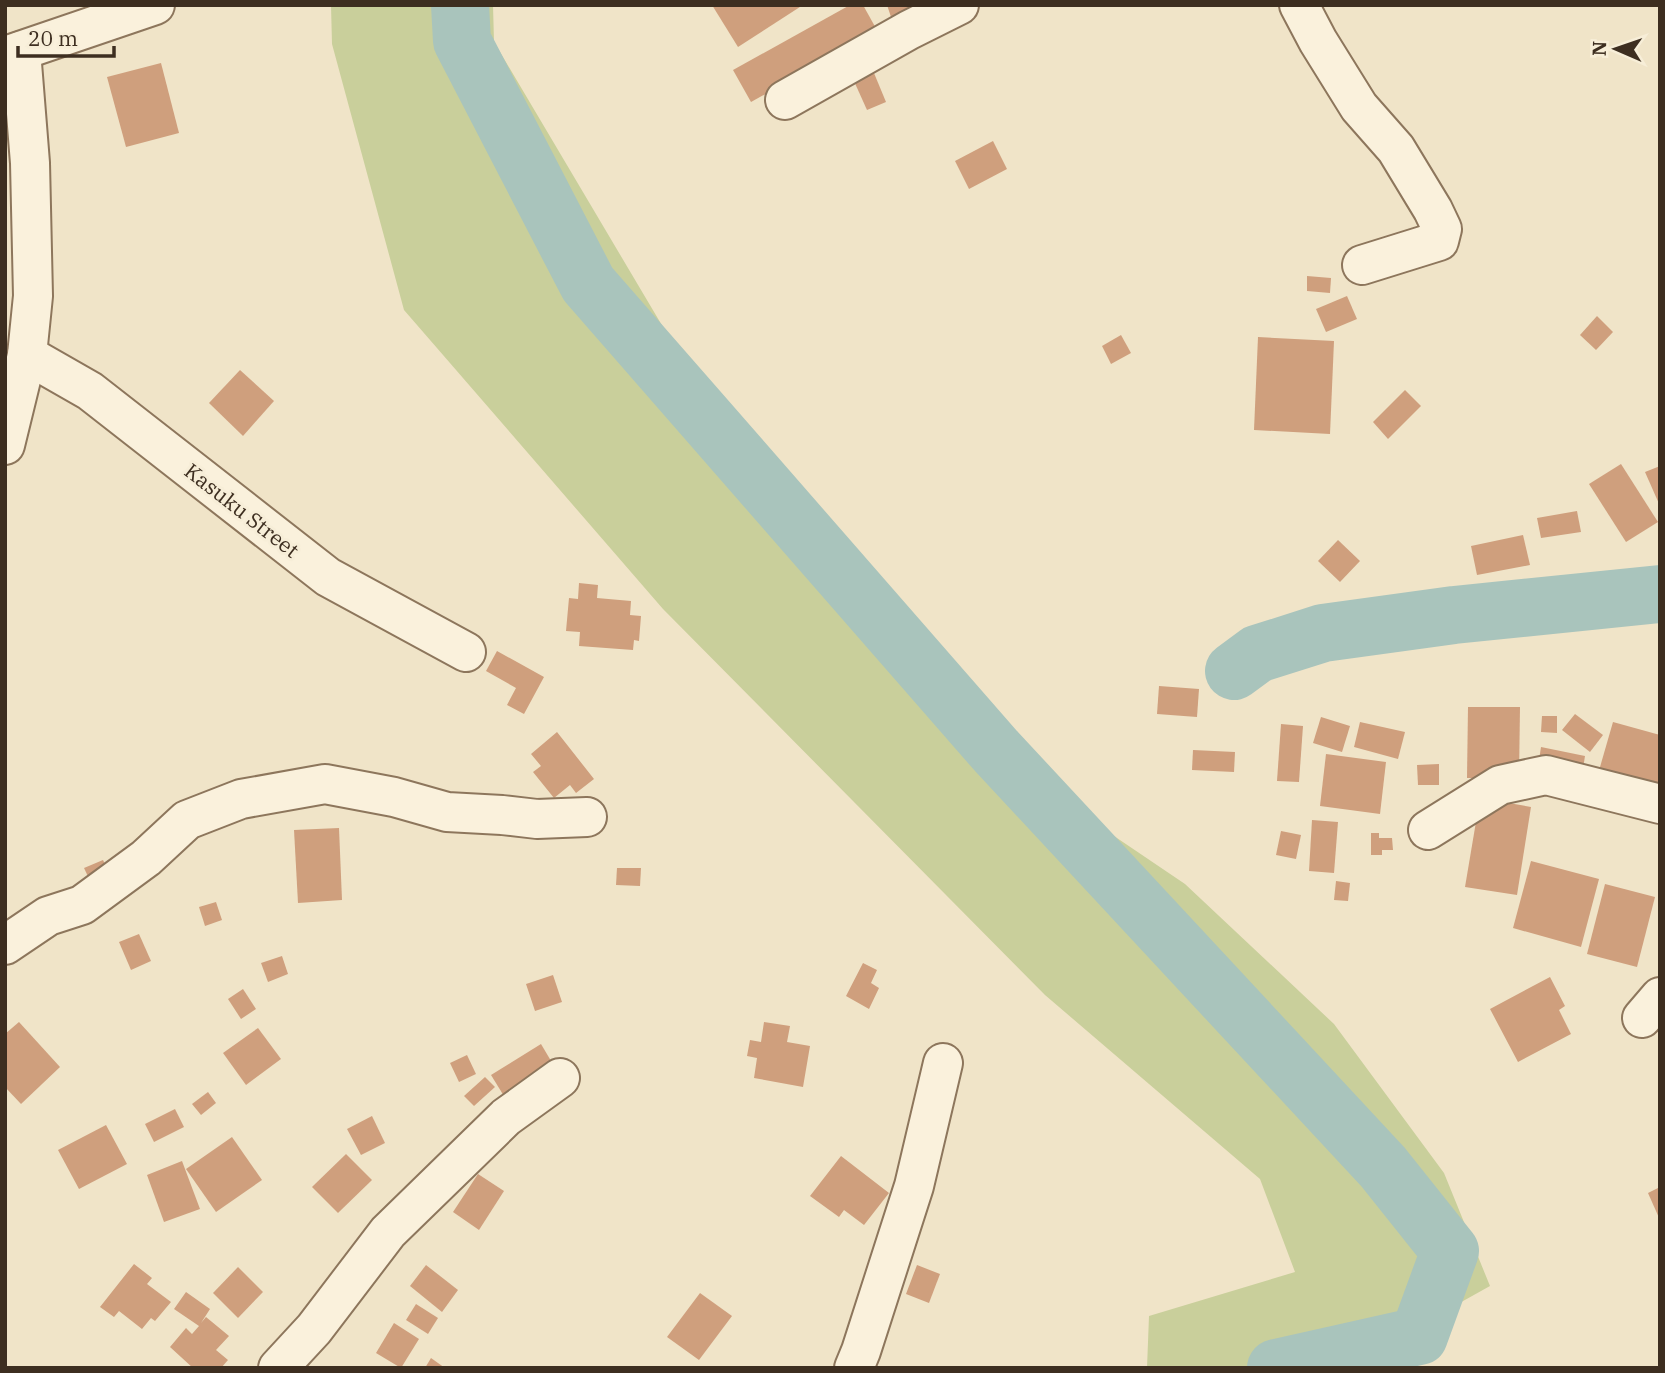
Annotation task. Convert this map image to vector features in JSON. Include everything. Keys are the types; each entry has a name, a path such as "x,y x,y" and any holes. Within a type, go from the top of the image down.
{"street":[{"path":"5,444 27,355 33,296 30,163 13,54 155,5"},
{"path":"785,100 909,30 960,5"},
{"path":"1299,5 1359,107 1396,149 1442,229 1438,241 1363,265"},
{"name":"Kasuku Street","path":"27,355 90,391 328,577 466,652"},
{"path":"1428,830 1500,785 1546,775 1660,804"},
{"path":"5,945 48,916 82,905 146,858 187,820 241,799 325,784 394,797 447,812 537,819 587,817"},
{"path":"854,1368 862,1352 915,1186 943,1063"},
{"path":"278,1368 314,1329 388,1232 506,1117 560,1078"}],"green space":[{"path":"331,5 493,5 494,42 743,462 1003,761 1185,884 1334,1024 1444,1173 1490,1286 1343,1368 1147,1368 1149,1316 1295,1272 1260,1179 1045,995 663,609 404,310 332,44"}],"building":[{"path":"712,5 803,5 738,47"},
{"path":"850,5 863,5 878,32 751,102 733,70"},
{"path":"887,5 917,5 918,8 891,17"},
{"path":"869,61 886,102 867,110 849,70"},
{"path":"161,63 179,133 126,147 107,77"},
{"path":"993,141 1007,169 969,189 955,161"},
{"path":"1307,276 1331,278 1330,293 1307,291"},
{"path":"1347,296 1357,319 1326,332 1316,309"},
{"path":"1597,316 1613,332 1596,350 1580,335"},
{"path":"1121,335 1131,353 1111,364 1102,346"},
{"path":"1258,337 1334,341 1330,434 1254,430"},
{"path":"240,370 274,401 243,436 209,403"},
{"path":"1405,390 1421,406 1388,439 1373,422"},
{"path":"1621,464 1658,522 1626,542 1589,484"},
{"path":"1660,466 1660,506 1645,472"},
{"path":"1577,511 1581,532 1541,538 1537,518"},
{"path":"1523,535 1530,565 1477,575 1471,546"},
{"path":"1338,540 1360,561 1340,582 1318,561"},
{"path":"579,583 598,585 597,598 631,601 630,615 641,616 639,641 634,640 633,650 579,646 580,632 566,631 569,598 578,599"},
{"path":"497,651 544,677 524,714 507,705 516,688 486,671"},
{"path":"1159,686 1199,689 1197,717 1157,714"},
{"path":"1468,707 1520,707 1519,778 1467,778"},
{"path":"1575,714 1603,735 1590,752 1562,730"},
{"path":"1542,716 1557,716 1557,733 1541,732"},
{"path":"1321,717 1350,726 1342,752 1313,743"},
{"path":"1360,722 1405,732 1398,759 1354,747"},
{"path":"1613,722 1660,735 1660,791 1598,774"},
{"path":"1281,724 1303,726 1299,782 1277,781"},
{"path":"557,732 594,779 576,793 570,785 554,798 533,772 541,766 531,754"},
{"path":"1541,747 1585,756 1582,775 1538,767"},
{"path":"1193,750 1235,752 1234,772 1192,770"},
{"path":"1326,754 1386,762 1380,814 1320,806"},
{"path":"1439,764 1439,785 1418,785 1417,765"},
{"path":"1480,798 1531,807 1517,895 1465,887"},
{"path":"1312,820 1338,822 1334,873 1309,871"},
{"path":"339,828 342,900 298,903 294,830"},
{"path":"1281,831 1301,835 1296,859 1276,855"},
{"path":"1371,833 1379,833 1379,838 1392,838 1393,850 1382,850 1382,855 1371,855"},
{"path":"103,860 111,877 92,885 84,868"},
{"path":"1531,861 1599,879 1581,947 1513,928"},
{"path":"617,868 641,868 640,886 616,885"},
{"path":"1336,881 1350,883 1348,901 1334,900"},
{"path":"1605,884 1655,897 1637,967 1587,954"},
{"path":"216,902 222,920 205,926 199,907"},
{"path":"139,934 151,961 131,970 119,942"},
{"path":"282,956 288,974 268,982 261,963"},
{"path":"863,963 877,970 871,983 879,988 869,1009 846,996"},
{"path":"553,975 562,1002 535,1011 526,984"},
{"path":"1550,977 1565,1006 1559,1010 1571,1034 1518,1062 1490,1009"},
{"path":"243,989 256,1009 241,1019 228,999"},
{"path":"19,1022 60,1067 21,1104 5,1087 5,1034"},
{"path":"764,1022 790,1026 787,1042 810,1046 803,1087 754,1078 757,1058 747,1056 750,1040 761,1042"},
{"path":"258,1028 281,1059 246,1085 223,1053"},
{"path":"541,1044 557,1071 507,1101 491,1075"},
{"path":"467,1055 476,1074 459,1082 450,1063"},
{"path":"485,1077 495,1087 474,1106 464,1096"},
{"path":"208,1092 216,1103 201,1115 192,1104"},
{"path":"175,1109 184,1127 154,1142 145,1124"},
{"path":"372,1116 385,1143 361,1155 347,1129"},
{"path":"106,1125 127,1164 79,1189 58,1150"},
{"path":"232,1137 262,1180 216,1212 186,1169"},
{"path":"346,1154 372,1180 338,1213 312,1187"},
{"path":"841,1156 889,1193 864,1225 844,1210 839,1217 810,1196"},
{"path":"182,1161 200,1209 164,1222 147,1175"},
{"path":"478,1174 504,1191 479,1230 453,1212"},
{"path":"1660,1187 1660,1220 1648,1193"},
{"path":"134,1264 152,1278 147,1284 171,1302 155,1321 151,1318 142,1329 119,1311 114,1317 100,1307"},
{"path":"426,1265 458,1290 442,1312 410,1286"},
{"path":"917,1265 940,1274 929,1303 906,1294"},
{"path":"238,1267 263,1292 238,1318 213,1293"},
{"path":"186,1292 210,1309 201,1323 206,1317 229,1336 216,1350 228,1360 221,1368 193,1368 170,1347 186,1328 192,1334 199,1326 174,1309"},
{"path":"700,1293 732,1316 699,1360 667,1337"},
{"path":"416,1304 438,1318 428,1334 406,1320"},
{"path":"394,1323 419,1339 401,1368 376,1353"},
{"path":"431,1358 445,1368 425,1368"}],"waterway":[{"path":"460,5 462,41 588,284 996,751 1383,1167 1450,1251 1419,1336 1276,1368"},
{"path":"1234,671 1257,654 1323,633 1454,615 1660,594"}]}
